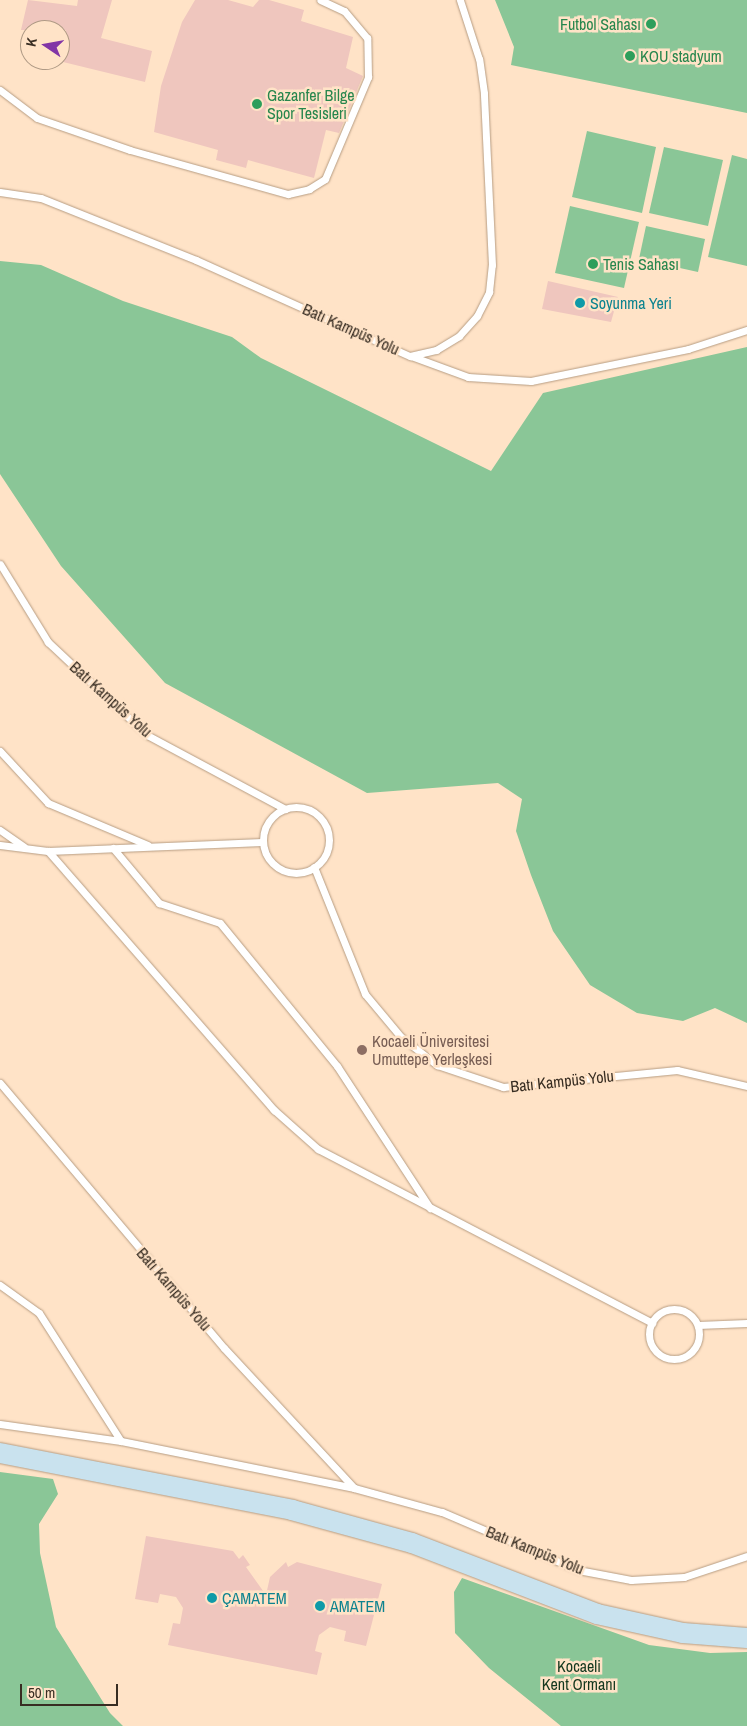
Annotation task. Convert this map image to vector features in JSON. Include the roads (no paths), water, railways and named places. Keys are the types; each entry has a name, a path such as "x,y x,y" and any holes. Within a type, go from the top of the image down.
{"street":[{"path":"0,1453 292,1510 412,1543 598,1614 683,1633 747,1638"}],"lane":[{"path":"0,90 37,118 121,148 288,194 309,189 325,178 368,77 367,38 344,11 320,0"},
{"name":"Batı Kampüs Yolu","path":"0,192 41,198 196,260 410,356 436,350 459,336 477,316 491,274 484,93 480,60 460,0"},
{"path":"410,356 468,377 531,381 688,349 747,330"},
{"name":"Batı Kampüs Yolu","path":"0,564 48,642 148,735 285,809 307,809 324,823 329,845 314,867 365,994 401,1037 437,1065 503,1087 677,1070 747,1086"},
{"path":"0,752 48,803 150,847"},
{"path":"285,809 268,822 262,842 278,869 299,874 314,867"},
{"path":"0,830 26,848"},
{"path":"0,845 48,851 262,842"},
{"path":"113,848 159,904 220,923 337,1066 430,1208"},
{"path":"48,851 297,1133 318,1149 652,1323"},
{"name":"Batı Kampüs Yolu","path":"0,1083 224,1348 354,1488"},
{"path":"0,1285 39,1313 121,1441"},
{"path":"671,1309 688,1312 698,1326 694,1349 673,1359 653,1347 652,1323 671,1309"},
{"path":"698,1326 747,1323"},
{"name":"Batı Kampüs Yolu","path":"0,1424 121,1441 354,1488 442,1512 578,1570 631,1580 684,1577 747,1556"}],"place":[{"name":"Futbol Sahası","path":"651,24"},
{"name":"KOU stadyum","path":"630,56"},
{"name":"Gazanfer Bilge Spor Tesisleri","path":"257,104"},
{"name":"Tenis Sahası","path":"593,264"},
{"name":"Soyunma Yeri","path":"580,303"},
{"name":"Kocaeli Üniversitesi Umuttepe Yerleşkesi","path":"362,1050"},
{"name":"ÇAMATEM","path":"212,1598"},
{"name":"AMATEM","path":"320,1606"}],"park label":[{"name":"Kocaeli Kent Ormanı","path":"579,1675"}]}
